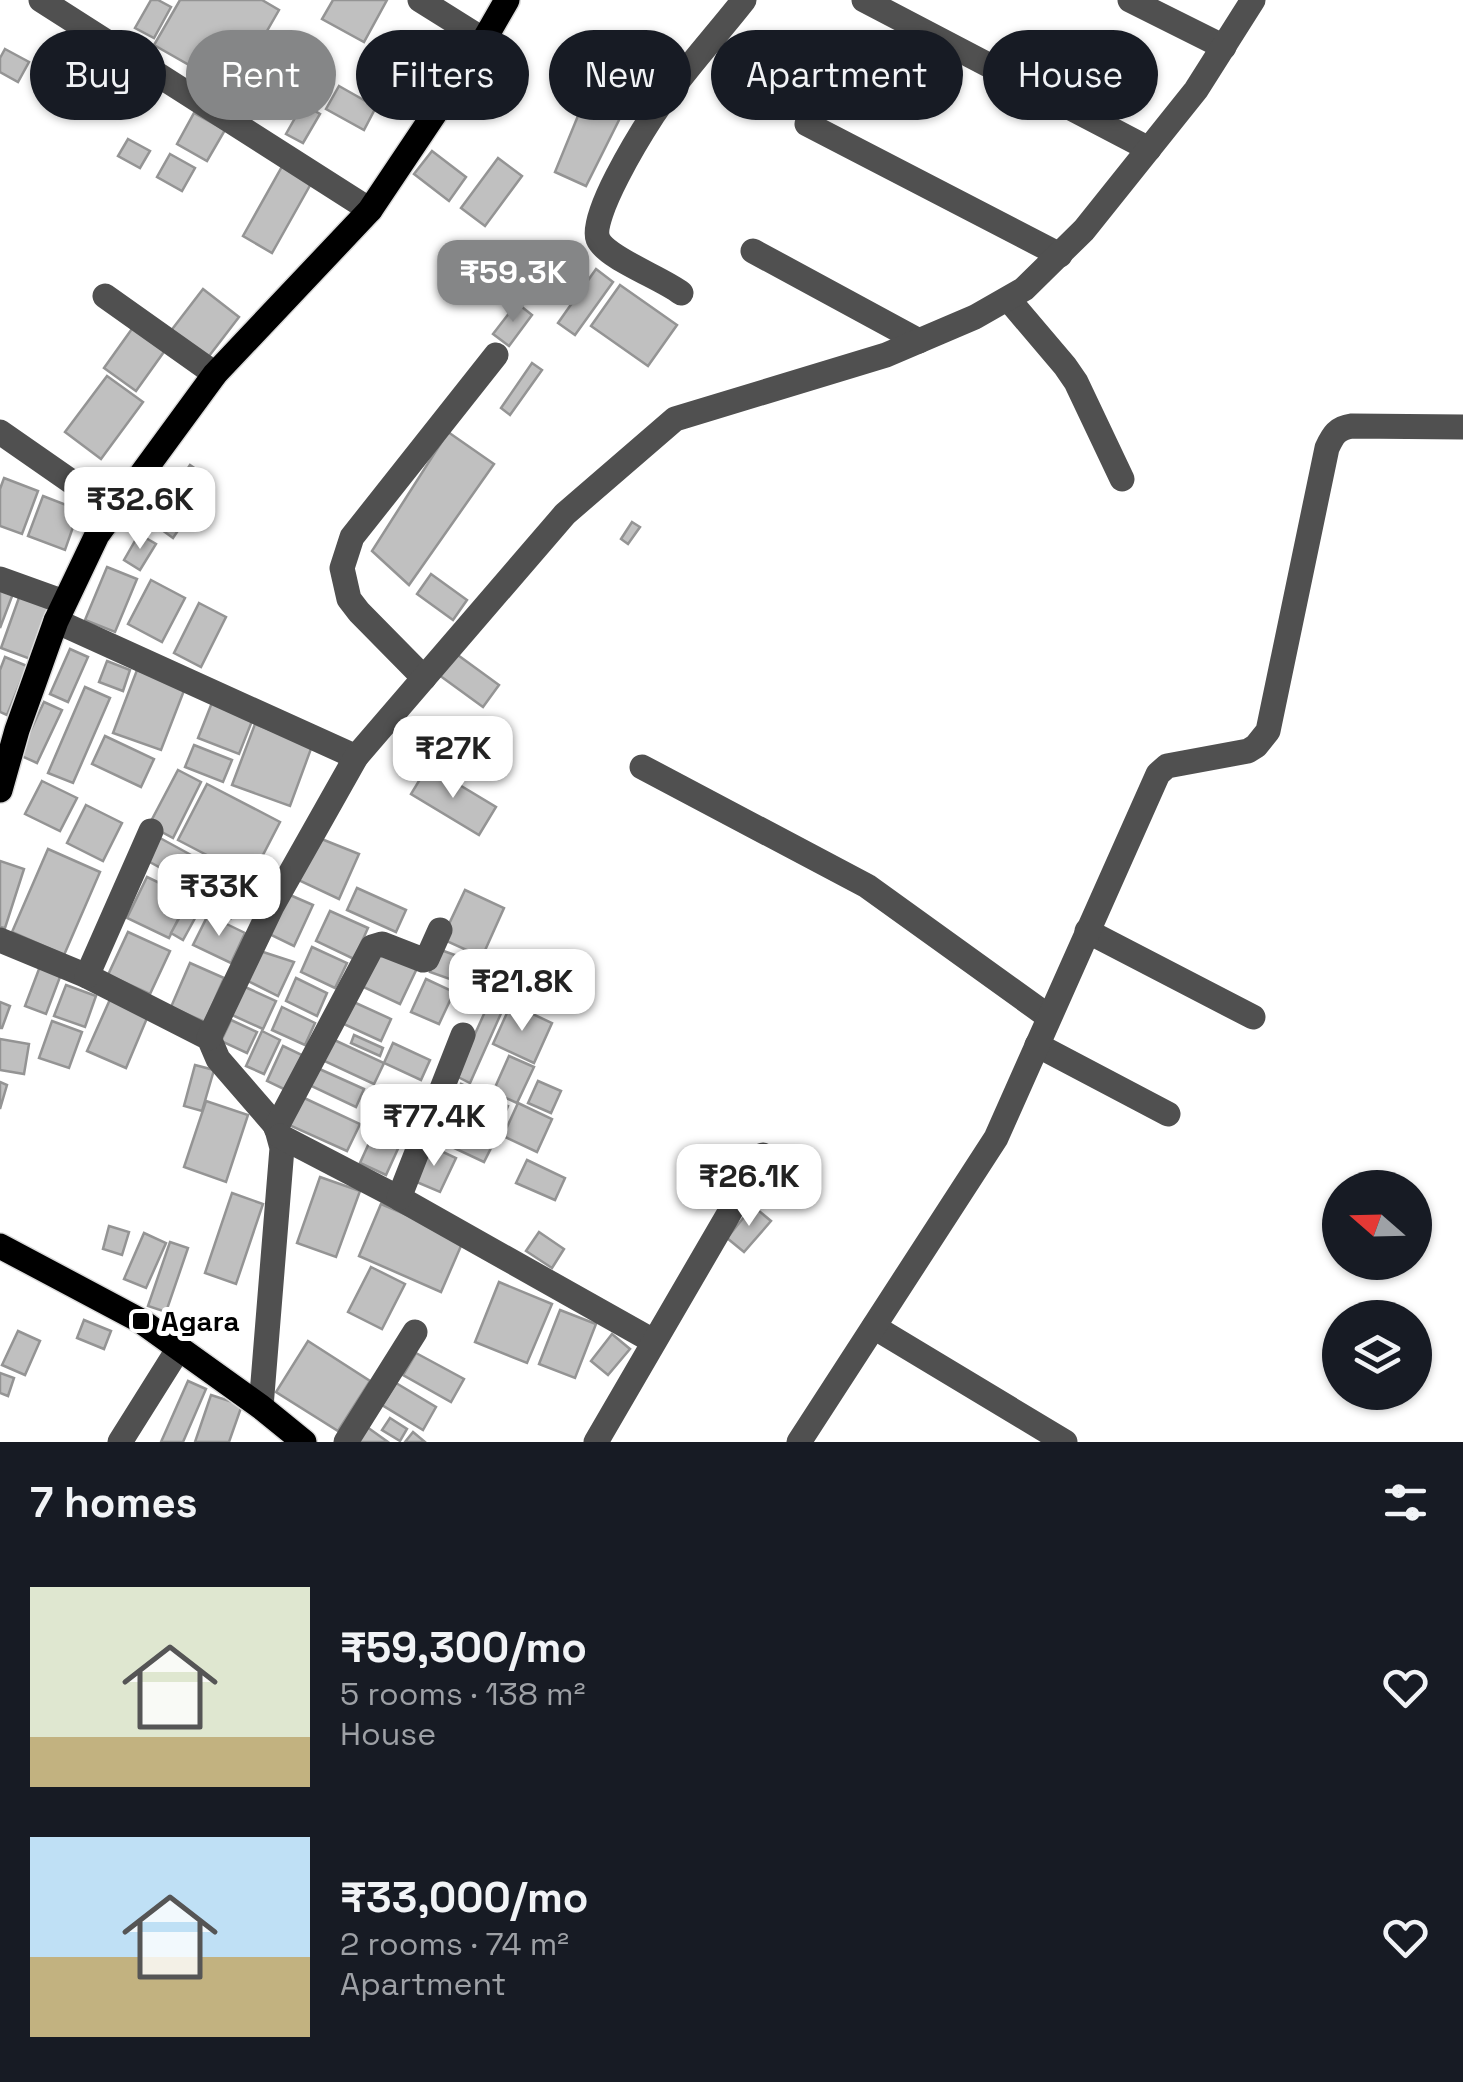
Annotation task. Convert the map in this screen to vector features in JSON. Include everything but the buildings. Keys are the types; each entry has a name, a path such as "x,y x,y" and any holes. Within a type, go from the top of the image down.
{"main road":[{"path":"490,30 508,0"},
{"path":"0,790 16,730 60,611 97,536 215,374 370,210 430,120"},
{"path":"0,1246 142,1321 261,1407 300,1441"}],"street":[{"path":"41,0 370,210"},
{"path":"420,0 468,30"},
{"path":"681,292 608,252 597,238 597,225 602,206 654,113 744,0"},
{"path":"864,0 1149,149"},
{"path":"1130,0 1224,47"},
{"path":"209,1038 272,906 356,757 565,514 675,419 886,355 975,317 1024,289 1084,230 1196,90 1253,0"},
{"path":"807,124 1060,255"},
{"path":"754,251 918,341"},
{"path":"106,296 215,374"},
{"path":"1009,300 1076,382 1122,479"},
{"path":"424,678 348,599 342,568 352,537 496,354"},
{"path":"799,1442 996,1138 1158,774 1167,766 1248,751 1268,731 1332,436 1352,426 1463,427"},
{"path":"0,432 114,512"},
{"path":"0,580 356,757"},
{"path":"642,767 867,886 1049,1017"},
{"path":"87,976 151,831"},
{"path":"261,1407 282,1148 278,1132 372,947 382,944 423,960 440,930"},
{"path":"1087,930 1253,1017"},
{"path":"0,940 87,976 209,1038 218,1060 278,1132 653,1341"},
{"path":"399,1198 463,1035"},
{"path":"1037,1045 1168,1114"},
{"path":"596,1442 763,1154"},
{"path":"874,1327 1065,1442"},
{"path":"346,1442 416,1332"},
{"path":"120,1442 179,1348"}],"place":[{"name":"Agara","path":"141,1321"}]}
